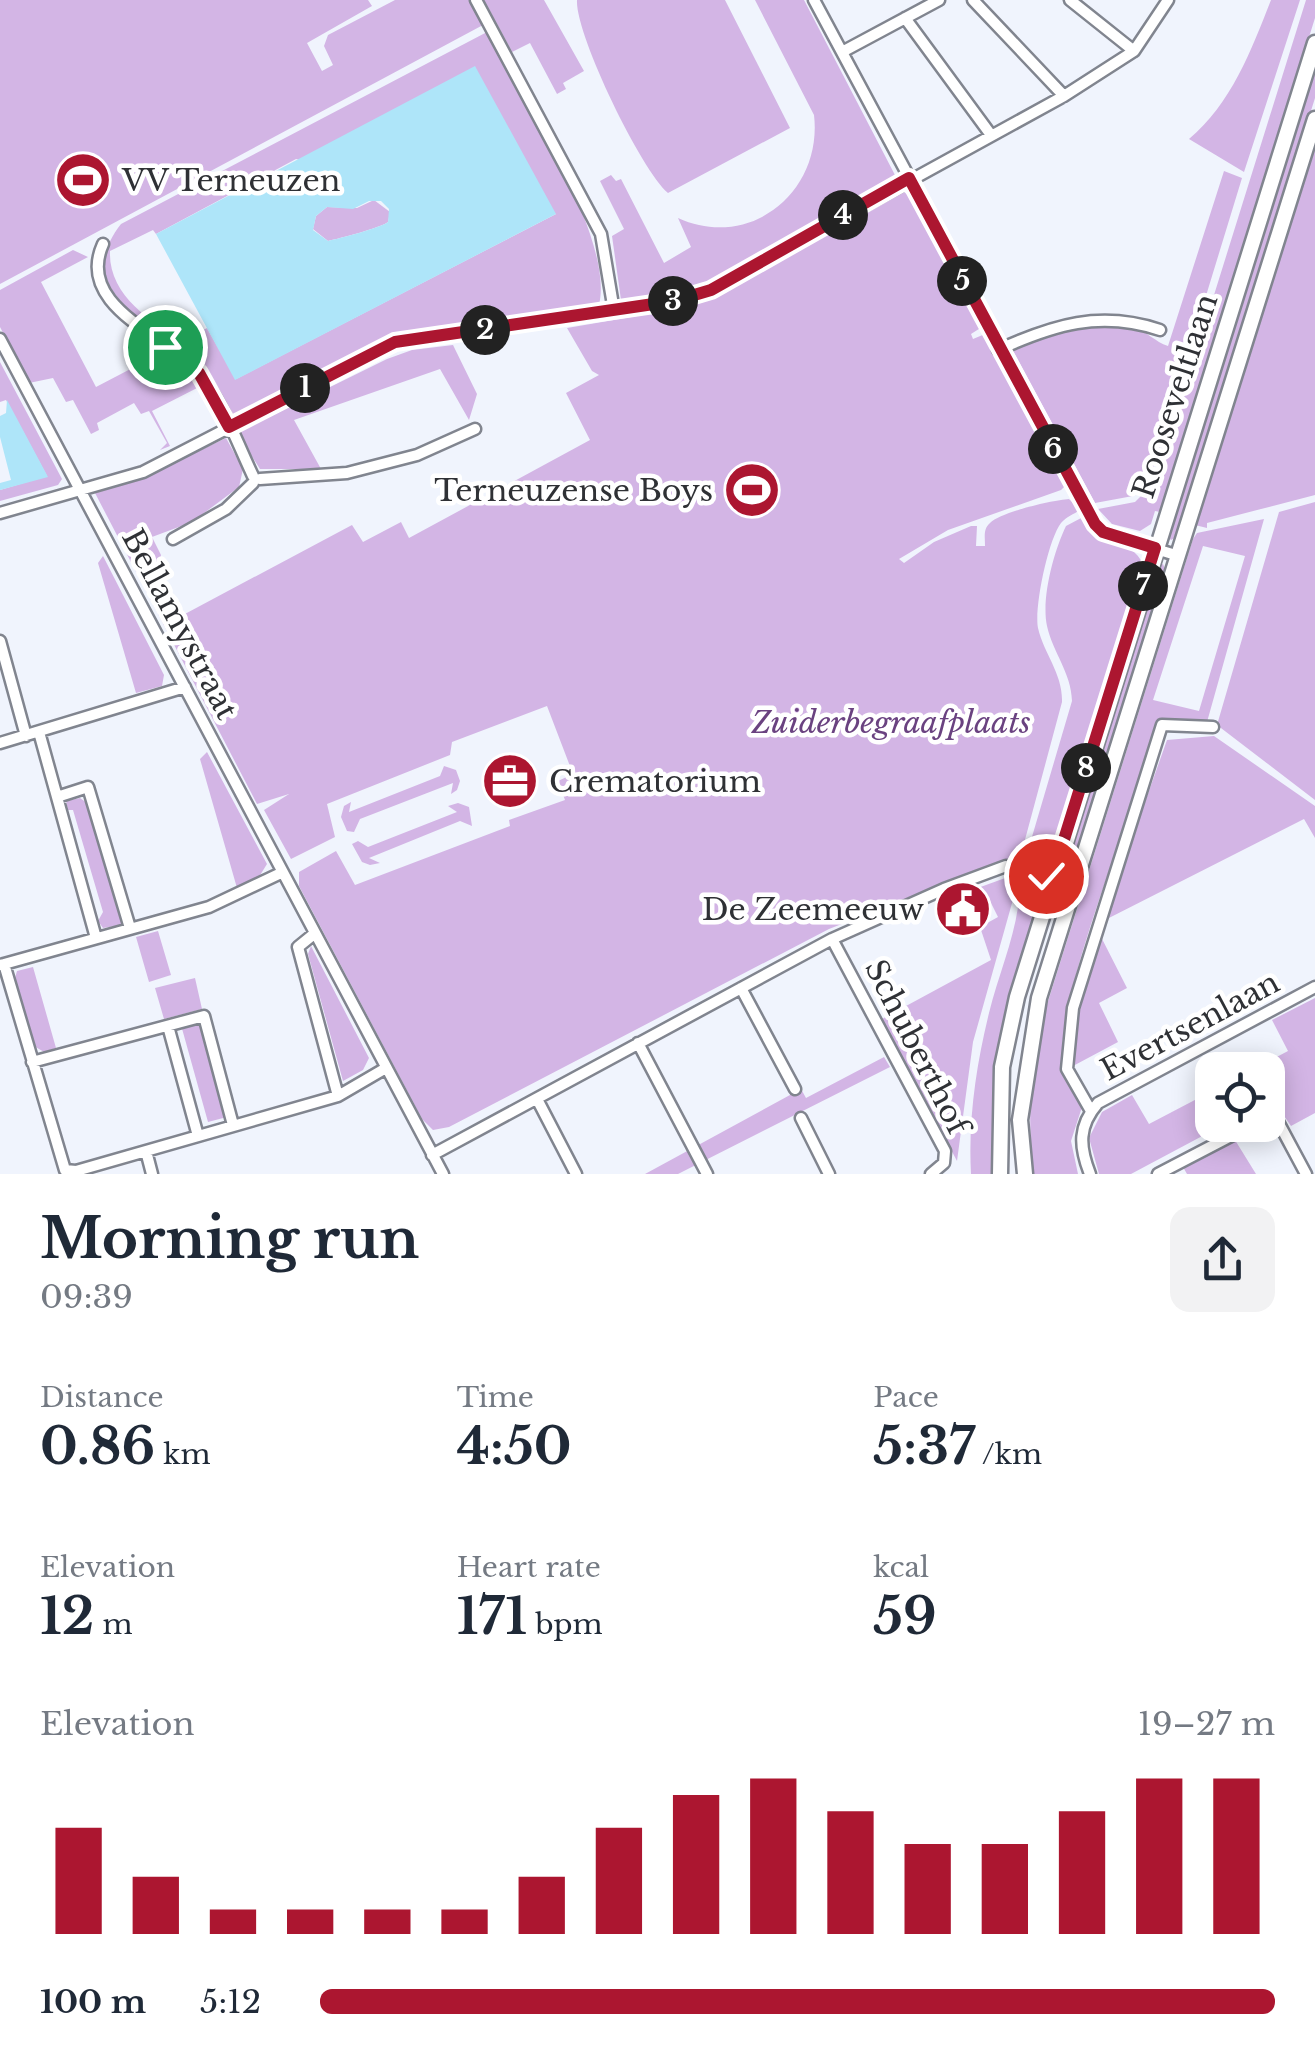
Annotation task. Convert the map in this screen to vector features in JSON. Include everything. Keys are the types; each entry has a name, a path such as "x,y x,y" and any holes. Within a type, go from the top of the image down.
{"main road":[{"name":"Rooseveltlaan","path":"1000,1174 1002,1066 1052,878 1315,43"},
{"name":"Rooseveltlaan","path":"1025,1174 1020,1120 1039,998 1315,119"}],"street":[{"path":"476,0 597,225 614,310"},
{"path":"814,0 998,350 1095,524 1103,532 1178,556"},
{"path":"842,52 939,0"},
{"path":"973,0 1064,96"},
{"path":"1070,0 1134,51"},
{"path":"0,513 143,472 395,342 614,310 711,290 1064,96 1134,51 1168,0"},
{"path":"905,18 991,135"},
{"path":"103,244 98,262 104,286 126,316 199,373 256,479"},
{"path":"86,251 98,262"},
{"path":"998,350 1048,328 1091,320 1128,320 1160,330"},
{"name":"Bellamystraat","path":"0,339 443,1174"},
{"path":"173,539 226,509 256,479 348,474 417,454 475,429"},
{"path":"0,641 26,736"},
{"path":"0,743 185,687"},
{"name":"Evertsenlaan","path":"1091,1111 1067,1069 1082,978 1162,725 1212,727"},
{"path":"39,732 96,938"},
{"path":"57,797 88,787 130,928"},
{"name":"Schuberthof","path":"432,1155 832,939 1006,866 1074,885"},
{"path":"281,873 209,907 2,964 65,1170 76,1171 338,1096 386,1068"},
{"path":"314,934 298,947 338,1096"},
{"name":"Schuberthof","path":"832,939 946,1152 944,1163 930,1174"},
{"path":"741,988 795,1089"},
{"name":"Evertsenlaan","path":"1090,1174 1081,1141 1091,1111 1098,1103 1315,988"},
{"path":"32,1062 204,1016 234,1125"},
{"path":"168,1026 198,1136"},
{"path":"638,1043 707,1174"},
{"path":"537,1099 576,1174"},
{"path":"801,1118 830,1174"},
{"path":"1285,1131 1306,1174"},
{"path":"1158,1174 1219,1142"},
{"path":"146,1151 152,1174"}],"green space":[{"name":"VV Terneuzen","path":"0,0 368,0 372,6 307,43 322,71 333,65 324,46 328,35 395,0 469,0 483,25 0,284"},
{"path":"484,0 544,0 584,71 563,83 566,89 557,94 530,43 512,52"},
{"path":"577,0 725,0 790,128 668,193 642,158 612,101 587,41"},
{"path":"755,0 804,0 896,177 708,285 621,300 612,236 624,229 600,181 611,175 616,181 621,179 664,263 691,247 678,218 705,226 731,227 755,220 776,208 794,190 807,168 814,143 814,115"},
{"path":"1271,0 1300,0 1244,172 1189,139 1228,93"},
{"path":"1306,0 1315,0 1315,18 1160,512 1155,511 1151,524 1140,531 1112,524 1098,509 1135,502 1156,481"},
{"path":"487,32 579,206 600,277 599,305 402,335 230,417 199,364 140,318 110,287 105,269 107,248 121,224","holes":["296,159 556,214 236,379 207,328 183,341 134,305 111,267 110,251 153,230 156,234"]},
{"path":"1315,62 1315,98 1178,536 1171,540 1167,536"},
{"path":"1315,142 1315,495 1207,523 1207,528 1195,525"},
{"path":"1224,171 1242,178 1150,479 1133,496 1095,503 1012,349 1056,331 1087,325 1139,329 1168,346"},
{"name":"Zuiderbegraafplaats","path":"900,190 914,198 982,327 971,334 973,339 985,334 1067,484 1061,490 948,530 899,559 904,563 934,542 971,526 977,526 976,546 985,546 985,531 990,523 1028,507 1069,499 1080,510 1063,521 1056,532 1040,590 1038,628 1060,682 1062,702 1019,862 1005,860 829,929 449,1127 433,1130 422,1119 299,886 299,872 336,851 355,885 510,826 509,820 565,800 558,781 573,774 547,706 452,742 450,755 327,804 335,837 291,859 264,810 289,794 257,804 95,493 141,479 226,438 243,469 239,487 192,522 152,537 161,555 157,573 183,615 352,525 363,542 401,522 409,538 590,440 566,393 599,375 592,371 567,328 690,307"},
{"path":"374,200 390,212 388,222 328,241 313,229 316,216 327,207 357,208"},
{"path":"73,250 88,257 41,282 96,387 163,352 185,366 201,386 152,411 170,446 160,450 167,443 149,411 141,414 134,403 97,423 99,430 91,434 73,400 66,402 53,378 29,383 0,327 0,290"},
{"path":"453,345 477,394 469,420 440,369 294,420 321,469 260,469 237,433 387,359 412,350"},
{"path":"0,362 62,479 58,485 0,501 0,490 47,476 6,400 0,402"},
{"path":"1315,502 1315,800 1217,725 1279,512"},
{"path":"1083,517 1097,532 1131,550 1143,564 1053,854 1046,861 1024,864 1072,701 1069,681 1047,626 1047,589 1066,526"},
{"path":"1264,519 1207,722 1166,727 1126,823 1079,965 1062,1046 1064,1073 1082,1107 1071,1141 1078,1174 1031,1174 1030,1107 1045,1011 1197,533","holes":["1203,546 1245,556 1199,711 1153,700"]},
{"path":"103,556 164,675 162,686 136,693 98,563"},
{"path":"1163,564 1166,572 1074,867 1068,869 1064,866 1157,566"},
{"path":"1214,736 1315,806 1315,838 1304,819 1103,921 1167,740"},
{"path":"207,752 267,864 257,880 237,888 200,759"},
{"path":"444,766 456,770 460,781 457,790 451,794 453,783 360,819 354,832 347,831 341,817 344,806 351,802 349,812 440,776"},
{"path":"80,798 87,803 122,925 103,928 98,921 103,912 73,810 68,810 66,801"},
{"path":"458,803 469,807 472,826 460,821 369,858 380,863 362,862 352,844 358,841 368,847 457,812 448,806"},
{"path":"1015,877 1014,896 973,1042 957,1161 882,1019 991,960 980,927 998,917 986,893 975,889"},
{"path":"1027,877 1039,895 997,1058 993,1174 971,1174 972,1113 980,1053 1014,930 1020,878"},
{"path":"158,931 171,975 149,982 136,937"},
{"path":"1098,931 1127,988 1099,1003 1118,1042 1073,1066 1075,1022"},
{"path":"311,946 369,1058 363,1070 343,1081 308,954"},
{"path":"33,967 56,1048 44,1052 34,1046 15,978 17,971"},
{"path":"195,978 202,1009 164,1019 155,988"},
{"path":"1315,998 1315,1113 1291,1126 1285,1117 1288,1051 1272,1020"},
{"path":"200,1020 227,1117 208,1122 181,1025"},
{"path":"884,1057 890,1067 678,1174 645,1174 801,1089 806,1098"},
{"path":"1132,1095 1149,1124 1195,1100 1195,1140 1131,1174 1099,1174 1089,1138 1102,1112"},
{"path":"1236,1142 1256,1174 1187,1174 1183,1167"}],"water":[{"path":"475,66 556,214 235,380 156,234","holes":["369,201 381,201 389,209 388,222 384,224 328,241 313,230 316,216 327,207 353,209"]},
{"path":"7,400 48,477 0,490 0,483 11,480 0,437 0,416 6,413"}],"place":[{"name":"VV Terneuzen","path":"83,180"},
{"name":"Terneuzense Boys","path":"752,490"},
{"name":"Crematorium","path":"510,781"},
{"name":"De Zeemeeuw","path":"963,909"}],"route":[{"path":"165,347 187,360 199,373 229,427 395,342 674,301 711,290 909,178 998,350 1095,524 1103,532 1155,548 1052,878 1046,876"}]}
